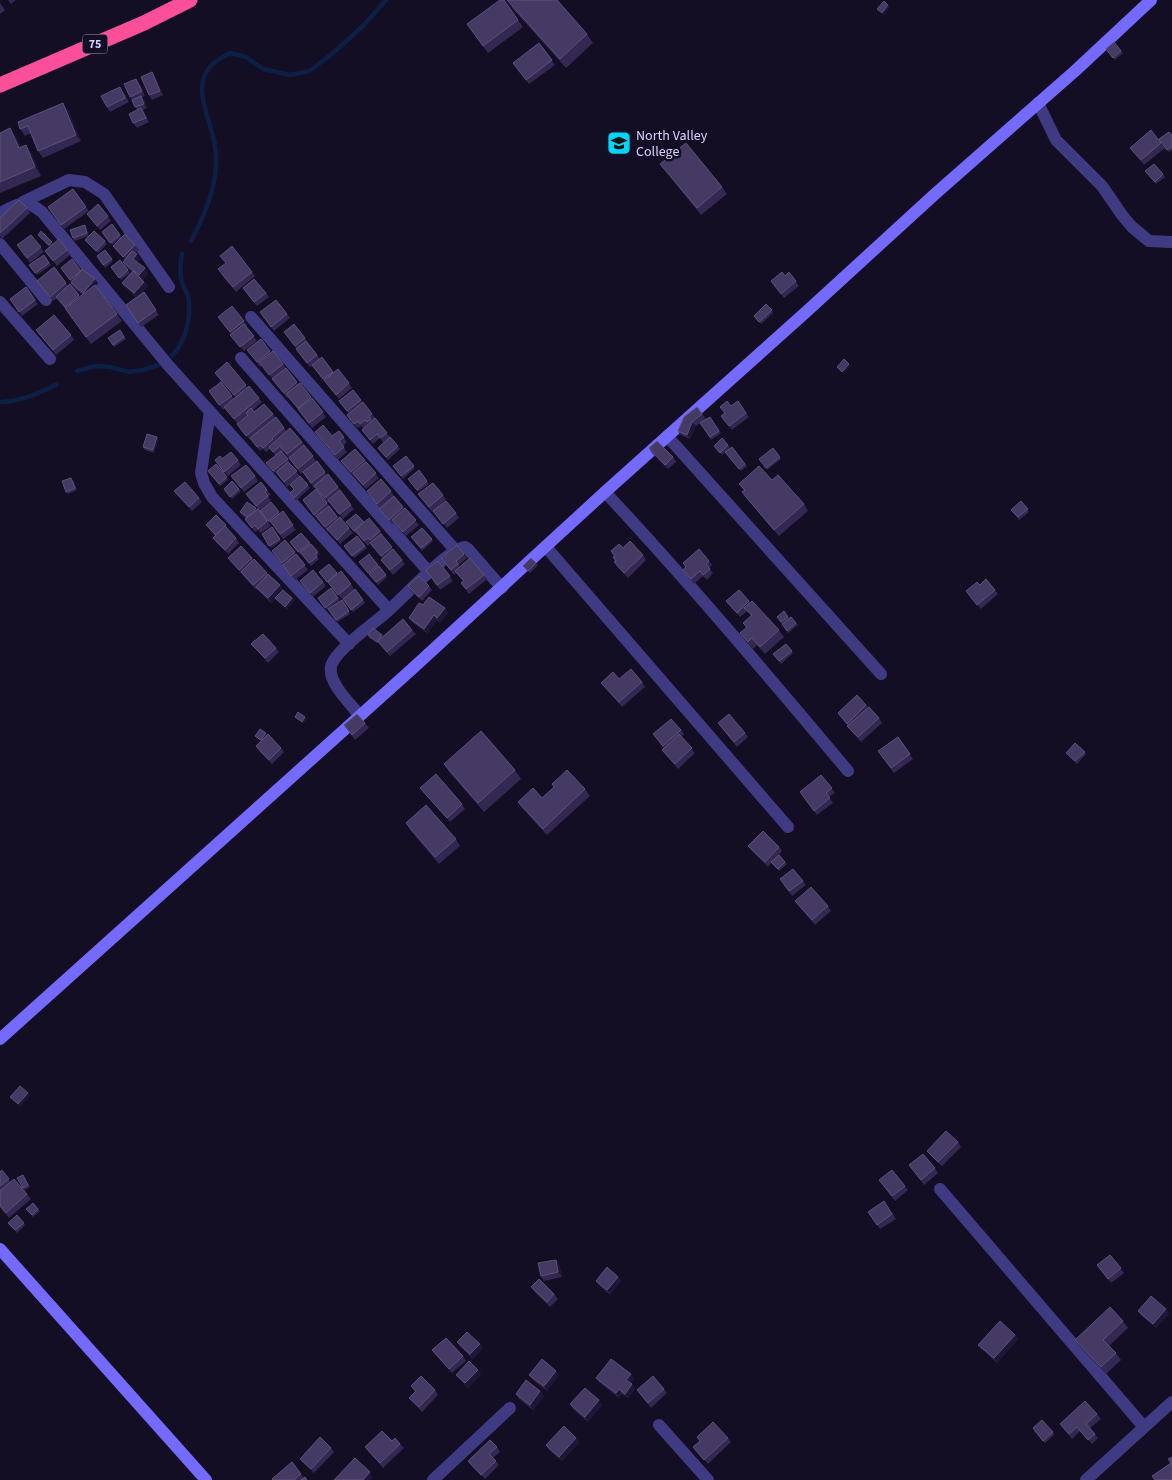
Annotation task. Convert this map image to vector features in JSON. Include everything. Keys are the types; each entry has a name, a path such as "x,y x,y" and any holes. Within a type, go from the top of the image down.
{"highway":[{"name":"75","path":"0,85 144,23 190,0"}],"street":[{"path":"0,1039 502,588 667,436 1075,71 1151,0"},
{"path":"1038,103 1056,140 1102,186 1132,227 1149,240 1172,242"},
{"path":"0,214 69,180 85,182 104,194 170,287"},
{"path":"23,202 29,203 42,212 168,364 389,610"},
{"path":"0,244 46,300"},
{"path":"0,302 50,359"},
{"path":"252,317 456,550"},
{"path":"241,358 429,572"},
{"path":"210,411 201,473 212,497 349,644"},
{"path":"667,436 880,674"},
{"path":"605,492 699,595 848,771"},
{"path":"546,547 788,827"},
{"path":"360,716 335,684 331,674 331,666 336,657 349,644 429,572 461,548 468,549 502,588"},
{"path":"940,1189 1144,1427"},
{"path":"0,1249 206,1480"},
{"path":"1086,1480 1172,1402"},
{"path":"435,1480 510,1408"},
{"path":"660,1425 708,1480"}],"building":[{"path":"500,0 504,0 518,20 483,46 467,24"},
{"path":"507,0 557,0 587,34 560,59"},
{"path":"884,1 888,5 882,13 877,9"},
{"path":"1114,42 1121,51 1113,58 1106,49"},
{"path":"539,43 552,60 526,80 513,63"},
{"path":"152,72 160,91 149,95 141,77"},
{"path":"136,79 142,91 130,97 124,84"},
{"path":"120,87 125,98 107,107 101,96"},
{"path":"141,96 144,104 135,107 132,100"},
{"path":"63,103 76,135 38,151 28,126 20,129 18,122"},
{"path":"141,108 146,118 133,123 129,114"},
{"path":"10,128 19,148 26,145 35,167 0,182 0,133"},
{"path":"1151,130 1161,143 1141,160 1130,148"},
{"path":"1169,132 1172,135 1172,147 1167,150 1159,139"},
{"path":"686,143 722,187 697,208 660,164"},
{"path":"1154,164 1163,174 1155,182 1145,171"},
{"path":"73,189 86,207 61,225 48,207"},
{"path":"19,200 27,208 0,233 0,218"},
{"path":"98,204 108,216 97,226 87,214"},
{"path":"112,224 120,235 110,243 102,232"},
{"path":"85,225 87,233 73,238 70,230"},
{"path":"41,231 52,242 49,245 38,235"},
{"path":"94,231 105,241 96,251 85,240"},
{"path":"125,234 135,245 123,257 113,246"},
{"path":"31,235 41,247 27,258 17,245"},
{"path":"59,239 67,250 53,261 45,251"},
{"path":"232,246 252,272 233,287 218,269 226,263 220,256"},
{"path":"105,250 112,259 103,265 97,256"},
{"path":"132,251 137,254 133,259 145,268 139,275 123,262"},
{"path":"44,255 49,263 35,273 29,265"},
{"path":"72,259 81,271 70,280 61,268"},
{"path":"120,260 128,270 119,278 111,267"},
{"path":"54,267 66,283 50,297 37,281"},
{"path":"82,269 95,279 83,293 71,283"},
{"path":"133,271 144,282 134,293 122,283"},
{"path":"782,272 785,276 789,272 796,281 781,294 771,281"},
{"path":"254,279 266,293 254,302 243,288"},
{"path":"70,284 79,295 65,307 56,297"},
{"path":"95,285 117,314 86,337 65,308"},
{"path":"26,287 35,300 19,312 10,299"},
{"path":"144,292 156,310 138,323 126,305"},
{"path":"276,300 287,314 271,327 260,312"},
{"path":"766,304 772,310 759,322 754,316"},
{"path":"232,306 244,321 230,332 218,317"},
{"path":"54,315 71,335 53,350 36,330"},
{"path":"244,324 254,336 240,347 230,335"},
{"path":"294,324 305,338 295,346 284,332"},
{"path":"120,330 124,337 113,345 108,338"},
{"path":"261,339 270,351 257,362 247,350"},
{"path":"306,341 317,355 307,363 296,349"},
{"path":"273,351 283,364 269,375 259,362"},
{"path":"322,357 333,372 323,379 312,365"},
{"path":"844,359 849,364 842,372 837,367"},
{"path":"227,362 246,385 234,395 215,373"},
{"path":"286,368 297,382 284,393 272,379"},
{"path":"338,369 349,383 336,395 324,380"},
{"path":"221,382 232,396 219,405 209,391"},
{"path":"300,383 311,397 298,408 286,394"},
{"path":"249,386 259,398 234,419 224,407"},
{"path":"353,390 361,400 347,411 339,401"},
{"path":"312,398 323,412 309,423 298,409"},
{"path":"727,401 731,406 738,401 746,413 729,426 721,416 725,413 720,407"},
{"path":"363,402 372,414 369,416 371,419 367,422 365,420 360,424 358,421 354,424 347,415"},
{"path":"264,404 273,414 246,436 237,424 248,415 246,413 251,408 254,412"},
{"path":"697,407 702,414 692,422 687,435 678,431 684,417"},
{"path":"276,417 284,428 263,448 260,445 257,447 250,438"},
{"path":"710,417 719,431 710,437 700,423"},
{"path":"375,418 387,433 380,438 377,434 370,440 362,430"},
{"path":"323,425 332,436 339,431 344,437 339,441 344,447 335,455 315,432"},
{"path":"290,428 302,442 287,454 280,446 273,452 269,447"},
{"path":"147,434 157,437 153,450 143,447"},
{"path":"390,437 398,446 386,457 378,448"},
{"path":"722,438 728,445 720,453 714,446"},
{"path":"657,441 673,457 665,465 649,448"},
{"path":"304,445 313,456 298,469 289,458"},
{"path":"732,447 745,464 739,469 725,452"},
{"path":"773,448 780,457 766,468 759,459"},
{"path":"355,449 365,460 351,472 341,461"},
{"path":"281,451 288,459 273,471 266,463"},
{"path":"231,452 238,460 224,472 215,460 220,456 222,459"},
{"path":"406,456 414,466 401,476 393,466"},
{"path":"317,461 325,472 311,483 303,472"},
{"path":"288,462 297,471 284,482 276,472"},
{"path":"366,462 376,473 363,485 353,473"},
{"path":"216,464 227,477 219,484 208,471"},
{"path":"246,465 255,476 241,488 231,476"},
{"path":"759,466 772,480 778,475 804,504 774,530 742,492 745,490 739,484"},
{"path":"419,470 427,481 417,490 408,479"},
{"path":"328,474 338,487 325,498 314,486"},
{"path":"300,476 308,485 294,498 290,493 294,489 290,485"},
{"path":"71,478 75,488 66,492 62,481"},
{"path":"381,479 391,491 377,504 367,491"},
{"path":"232,481 239,489 230,497 224,489"},
{"path":"185,482 199,498 189,507 174,491"},
{"path":"261,482 267,490 265,492 268,496 256,506 246,494"},
{"path":"433,483 443,495 429,507 418,494"},
{"path":"316,489 327,503 314,515 303,500"},
{"path":"340,490 351,505 339,514 328,500"},
{"path":"394,496 403,507 389,520 379,509"},
{"path":"446,501 456,513 443,524 433,511"},
{"path":"1021,501 1028,509 1018,517 1011,510"},
{"path":"247,502 256,508 247,517 240,512"},
{"path":"271,502 279,512 268,521 260,511"},
{"path":"329,506 337,517 325,527 316,516"},
{"path":"405,508 416,520 403,532 392,520"},
{"path":"258,509 267,521 258,529 255,525 252,528 245,519"},
{"path":"283,511 293,525 280,534 270,521"},
{"path":"356,514 364,522 354,531 346,522"},
{"path":"216,515 226,525 216,535 206,525"},
{"path":"340,517 349,528 337,540 327,529"},
{"path":"369,518 380,531 370,540 368,538 364,541 355,530"},
{"path":"225,526 236,538 225,550 213,538"},
{"path":"272,527 280,539 269,546 262,534"},
{"path":"422,528 432,539 421,548 411,537"},
{"path":"301,533 310,543 298,552 290,542"},
{"path":"381,534 392,547 381,556 370,543"},
{"path":"357,536 365,546 352,556 344,546"},
{"path":"285,540 295,552 282,563 272,551"},
{"path":"630,541 643,555 624,573 614,562 616,561 613,557 615,556 611,551 619,544 623,548"},
{"path":"311,544 318,552 315,554 317,557 309,563 300,552"},
{"path":"457,545 464,554 456,561 458,564 451,570 441,558"},
{"path":"241,546 252,558 239,570 228,558"},
{"path":"393,549 402,560 390,570 381,560"},
{"path":"699,549 709,561 706,564 710,569 703,575 700,571 691,579 683,570 686,567 683,563"},
{"path":"296,554 305,565 291,576 283,565"},
{"path":"369,554 378,565 368,573 359,562"},
{"path":"470,558 484,575 466,589 461,583 464,581 455,571"},
{"path":"531,558 536,563 528,571 523,566"},
{"path":"254,559 267,573 253,585 241,572"},
{"path":"438,561 450,576 437,585 426,570"},
{"path":"329,564 337,573 327,582 319,572"},
{"path":"379,566 386,575 376,582 369,574"},
{"path":"313,570 323,582 310,593 300,581"},
{"path":"341,571 351,584 338,595 328,582"},
{"path":"268,574 280,585 268,598 256,587"},
{"path":"419,576 429,586 419,597 408,586"},
{"path":"986,579 995,590 977,605 966,591 977,582 980,585"},
{"path":"331,588 338,598 325,608 318,598"},
{"path":"355,589 363,600 351,610 343,599"},
{"path":"283,590 292,598 285,607 275,598"},
{"path":"739,590 749,601 737,613 726,601"},
{"path":"429,597 445,608 437,618 434,615 424,629 409,618 419,603 423,605"},
{"path":"342,600 349,611 336,620 328,609"},
{"path":"752,601 779,630 760,647 752,638 748,642 740,633 747,627 743,623 752,615 744,608"},
{"path":"784,611 788,617 781,622 777,617"},
{"path":"791,617 796,623 787,631 782,624"},
{"path":"403,619 412,630 387,652 378,641"},
{"path":"373,628 382,635 377,642 368,635"},
{"path":"263,634 276,648 265,658 251,644"},
{"path":"786,644 792,651 779,661 773,654"},
{"path":"631,669 642,682 619,702 601,683 613,672 619,679"},
{"path":"857,695 866,705 847,724 838,713"},
{"path":"869,707 879,718 858,737 847,726"},
{"path":"298,712 305,717 302,722 295,717"},
{"path":"357,714 365,723 352,735 344,725"},
{"path":"729,714 745,733 734,742 718,723"},
{"path":"671,719 681,730 663,746 653,734"},
{"path":"260,729 266,733 261,740 255,736"},
{"path":"481,731 515,770 478,803 444,764"},
{"path":"268,734 281,748 269,760 256,746"},
{"path":"679,734 692,748 675,764 662,750"},
{"path":"898,737 910,754 891,768 878,751"},
{"path":"1075,743 1085,752 1075,761 1066,753"},
{"path":"567,770 585,789 543,829 518,802 533,788 542,798 554,787 552,784"},
{"path":"436,774 462,804 447,818 420,788"},
{"path":"821,775 832,788 826,793 830,798 814,811 800,792"},
{"path":"426,805 456,839 435,857 406,823"},
{"path":"763,831 779,847 765,862 748,846"},
{"path":"779,855 785,862 778,869 771,862"},
{"path":"793,869 803,881 789,891 780,879"},
{"path":"811,887 828,906 812,920 795,901"},
{"path":"20,1086 28,1093 18,1104 10,1097"},
{"path":"946,1131 958,1142 938,1162 927,1151"},
{"path":"923,1154 935,1168 921,1180 909,1165"},
{"path":"2,1170 9,1179 0,1186 0,1172"},
{"path":"892,1170 905,1186 892,1196 879,1180"},
{"path":"23,1175 28,1185 23,1188 17,1178"},
{"path":"14,1179 27,1194 6,1213 0,1206 0,1191"},
{"path":"884,1201 892,1214 877,1225 868,1212"},
{"path":"33,1203 38,1209 32,1215 26,1209"},
{"path":"17,1215 24,1223 15,1230 8,1223"},
{"path":"1110,1255 1121,1268 1108,1279 1097,1265"},
{"path":"556,1260 558,1272 541,1276 538,1263"},
{"path":"607,1267 618,1277 607,1290 596,1281"},
{"path":"539,1279 554,1294 547,1302 531,1287"},
{"path":"1151,1296 1166,1309 1153,1324 1138,1311"},
{"path":"1110,1307 1123,1321 1103,1340 1116,1353 1101,1367 1075,1340"},
{"path":"1000,1321 1015,1335 994,1358 978,1345"},
{"path":"467,1332 480,1344 470,1354 457,1342"},
{"path":"446,1338 463,1356 449,1369 432,1350"},
{"path":"542,1359 556,1371 544,1386 529,1375"},
{"path":"611,1359 631,1374 626,1380 632,1384 625,1394 619,1389 616,1393 596,1378"},
{"path":"469,1361 478,1370 465,1383 456,1375"},
{"path":"421,1376 435,1390 419,1407 409,1398 416,1391 411,1386"},
{"path":"653,1376 664,1389 648,1403 637,1390"},
{"path":"526,1380 540,1391 530,1405 516,1394"},
{"path":"585,1388 599,1400 585,1417 570,1404"},
{"path":"1085,1401 1097,1414 1086,1424 1095,1434 1088,1440 1077,1427 1069,1434 1060,1424"},
{"path":"1042,1420 1053,1432 1043,1441 1033,1428"},
{"path":"713,1422 728,1438 704,1460 693,1447 700,1441 697,1437"},
{"path":"564,1426 576,1438 559,1457 546,1445"},
{"path":"382,1431 392,1441 395,1438 400,1444 380,1463 365,1447"},
{"path":"320,1437 331,1448 311,1469 300,1459"},
{"path":"490,1440 497,1447 489,1454 496,1461 481,1475 468,1461"},
{"path":"1172,1457 1172,1480 1155,1480 1152,1476 1171,1463 1168,1459"},
{"path":"355,1458 370,1472 363,1480 334,1480"},
{"path":"292,1462 301,1474 294,1480 272,1479"}],"waterway":[{"path":"191,241 208,204 215,175 215,146 202,92 206,72 214,63 230,53 246,57 263,69 290,75 309,71 332,54 364,25 386,0"},
{"path":"172,356 184,336 189,312 188,296 180,275 182,254"},
{"path":"77,371 95,366 110,367 129,372 158,365"},
{"path":"0,402 22,399 56,385"}],"place":[{"name":"North Valley College","path":"619,143"}]}
